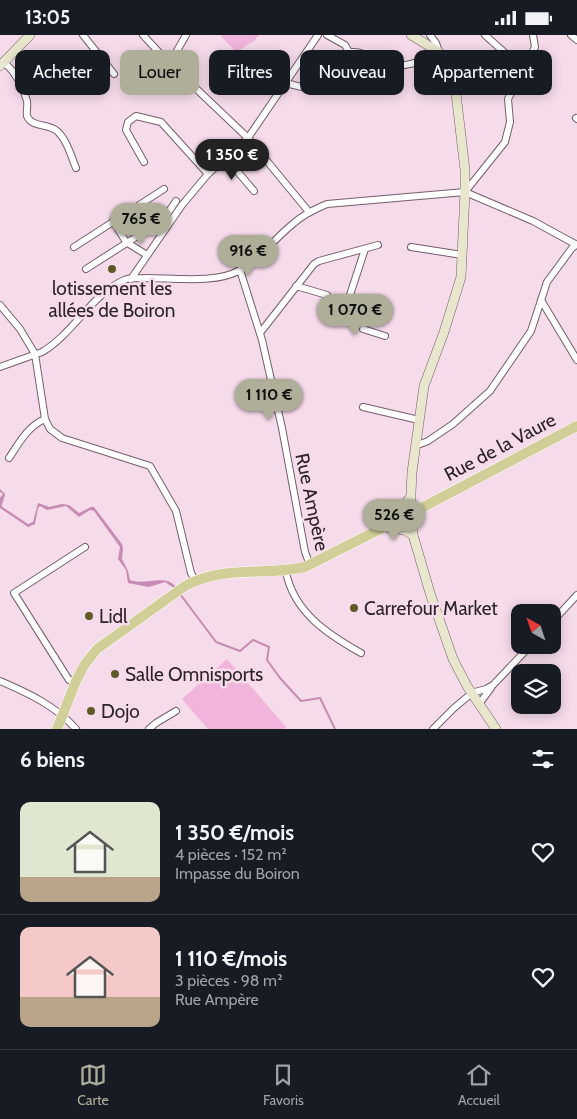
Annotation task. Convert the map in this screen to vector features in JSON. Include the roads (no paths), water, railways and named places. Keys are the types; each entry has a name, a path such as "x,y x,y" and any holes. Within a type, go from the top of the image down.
{"main road":[{"path":"2,64 30,35"},
{"path":"411,35 435,50"},
{"path":"456,95 465,170 461,277 444,332 424,386 415,446 410,514 413,533 442,631 472,693 496,729"},
{"name":"Rue de la Vaure","path":"382,528 577,426"},
{"path":"56,729 76,681 85,664 97,649 179,590 195,580 221,573 286,571 310,565 382,528 411,497"},
{"path":"413,533 423,507"},
{"path":"382,528 413,533"}],"street":[{"path":"84,35 114,74"},
{"path":"144,35 158,50"},
{"path":"177,50 186,35"},
{"path":"290,76 318,35"},
{"path":"327,35 345,45 348,50"},
{"path":"430,35 436,43 438,50"},
{"path":"484,35 502,50"},
{"path":"465,192 505,141 510,122 508,99 535,47 533,35"},
{"path":"572,35 577,40"},
{"path":"2,64 14,71 27,102 27,116 32,122 38,125 47,125 55,129 62,136 76,168"},
{"path":"199,91 248,139 309,212"},
{"path":"131,279 182,205 208,174 248,139 277,95"},
{"path":"144,162 126,130 128,122 136,116 162,122 208,174"},
{"path":"226,158 254,191"},
{"path":"74,247 164,189"},
{"path":"0,367 42,352 59,340 100,295 126,279 227,276 240,270 265,252 292,224 309,212 327,204 465,192 534,221 577,245 547,282 532,331 490,391 453,424 428,441 415,446"},
{"path":"86,269 164,219 176,201"},
{"path":"113,221 126,242 147,255"},
{"path":"260,333 314,264 378,245"},
{"path":"411,247 462,255"},
{"path":"347,304 365,249"},
{"name":"Rue Ampère","path":"240,270 260,333 282,428 305,552 310,565"},
{"path":"296,287 327,295 331,300 366,310 363,329 385,336"},
{"path":"541,300 577,360"},
{"path":"0,305 20,329 35,354 45,419 50,429 62,439 150,466 176,511 191,573 195,580"},
{"path":"363,407 419,420"},
{"path":"8,457 29,429 45,419"},
{"path":"76,681 69,679 14,593 85,547"},
{"path":"286,571 287,579 302,610 333,637 361,653"},
{"path":"561,612 577,595"},
{"path":"479,704 492,685 522,654"},
{"path":"0,681 30,693 62,715 76,729"},
{"path":"433,729 472,693 492,685"},
{"path":"149,729 176,711"}],"waterway":[{"path":"0,507 4,495"},
{"path":"180,594 216,642 240,651 253,640 269,647 267,660 280,678 301,701 320,698 335,729"}],"place":[{"name":"lotissement les allées de Boiron","path":"112,269"},
{"name":"Carrefour Market","path":"354,608"},
{"name":"Lidl","path":"89,616"},
{"name":"Salle Omnisports","path":"115,674"},
{"name":"Dojo","path":"91,711"}]}
